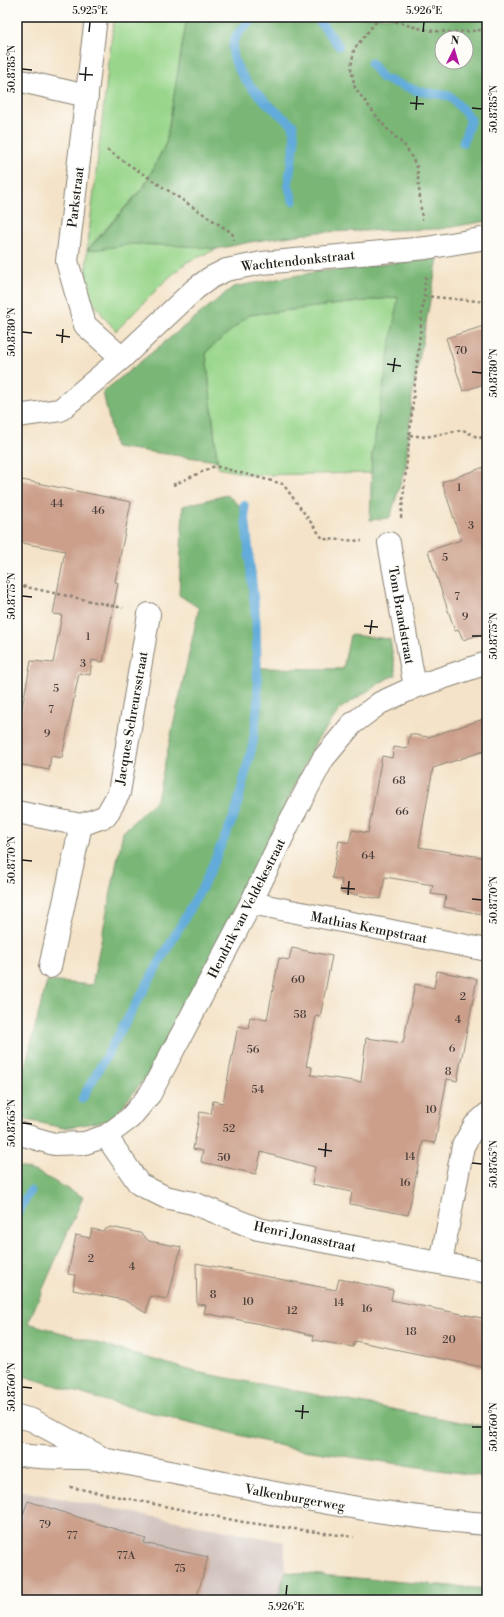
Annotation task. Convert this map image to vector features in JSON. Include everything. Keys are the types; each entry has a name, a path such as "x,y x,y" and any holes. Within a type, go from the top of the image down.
{"street":[{"name":"Parkstraat","path":"96,17 67,262 85,325 122,358"},
{"path":"17,80 87,96"},
{"name":"Wachtendonkstraat","path":"17,416 60,410 122,358 195,289 215,275 241,266 426,248 487,238"},
{"name":"Tom Brandstraat","path":"389,543 415,688"},
{"name":"Jacques Schreursstraat","path":"81,825 106,816 119,793 149,614"},
{"name":"Hendrik van Veldekestraat","path":"17,1133 54,1144 85,1143 106,1136 130,1118 150,1094 251,903 288,824 323,758 352,724 380,703 415,688 487,663"},
{"path":"17,812 81,825 50,967"},
{"name":"Mathias Kempstraat","path":"251,903 487,950"},
{"path":"441,1263 463,1146 475,1125 487,1114"},
{"name":"Henri Jonasstraat","path":"106,1136 139,1184 165,1197 194,1203 258,1228 487,1272"},
{"name":"Valkenburgerweg","path":"17,1416 32,1420 105,1460"},
{"name":"Valkenburgerweg","path":"17,1454 105,1460 274,1494 383,1512 487,1524"}],"path":[{"path":"380,17 354,49 351,68 355,88 385,127 406,147 417,167 421,208"},
{"path":"384,17 405,25 425,30 452,33 487,29"},
{"path":"82,134 232,233 241,266"},
{"path":"173,485 215,466 283,484 323,539 389,543 400,523 424,296 427,263 426,248"},
{"path":"424,296 487,302"},
{"path":"410,436 425,437 463,430 479,438 487,436"},
{"path":"17,585 149,614"}],"shaded area":[{"path":"17,1490 284,1542 285,1572 278,1600 17,1600"}],"green space":[{"path":"114,17 187,17 166,143 144,186 87,250"},
{"path":"187,17 487,17 487,221 439,229 318,232 250,242 217,249 188,246 132,244 87,251 144,187 166,143"},
{"path":"132,244 188,246 217,249 187,262 164,282 116,331 86,291 87,250"},
{"path":"438,258 412,397 406,465 390,518 370,520 372,455 398,297 249,315 206,352 217,461 115,447 103,392 233,287 316,272"},
{"path":"399,297 372,455 371,473 251,475 218,468 206,352 249,315"},
{"path":"227,495 246,511 255,573 260,668 343,669 350,635 390,639 396,675 388,678 341,708 316,742 161,1059 111,1120 64,1128 17,1118 17,1097 47,981 92,985 123,832 157,799 199,608 179,595 183,506"},
{"path":"17,1166 37,1172 83,1197 28,1323 196,1372 487,1427 487,1477 290,1448 106,1401 17,1374"},
{"path":"285,1572 487,1589 487,1600 278,1600"}],"building":[{"path":"487,325 487,383 463,391 446,338"},
{"path":"487,466 487,632 463,640 459,630 455,631 428,551 461,540 442,482"},
{"path":"17,479 131,502 115,582 118,583 103,662 92,660 90,675 79,673 62,758 51,756 49,770 17,764 17,734 31,661 53,663 62,615 53,614 65,551 17,542"},
{"path":"487,718 487,750 433,768 419,847 487,858 487,915 444,907 446,896 431,894 433,885 385,877 381,899 340,892 342,880 332,878 339,841 349,843 352,830 368,833 382,756 392,758 394,747 407,749 410,734 428,737"},
{"path":"292,948 332,956 320,1017 316,1016 306,1066 312,1067 311,1075 361,1082 366,1038 403,1043 415,984 434,988 437,971 477,979 457,1081 447,1079 435,1143 423,1141 408,1215 350,1204 352,1192 312,1184 315,1167 261,1152 256,1174 201,1162 203,1151 193,1149 200,1112 211,1114 213,1101 223,1103 238,1026 248,1028 250,1017 267,1020 279,958 289,960"},
{"path":"110,1227 140,1233 149,1241 181,1247 168,1299 150,1296 146,1313 124,1300 73,1290 75,1275 68,1274 76,1235 90,1238 92,1229 102,1231"},
{"path":"196,1263 336,1290 339,1279 393,1290 391,1300 487,1319 487,1368 355,1341 353,1347 313,1340 314,1336 291,1330 204,1313 206,1305 197,1304"},
{"path":"28,1501 146,1539 144,1543 208,1557 196,1600 17,1600 17,1531"}],"waterway":[{"path":"255,17 243,28 234,40 233,52 236,64 242,76 262,99 293,125 295,141 288,184 293,201"},
{"path":"316,17 339,46"},
{"path":"371,63 382,78 418,91 450,96 471,119 463,143"},
{"path":"82,1099 204,884 235,814 253,743 258,701 256,621 244,505"},
{"path":"17,1214 30,1191"}]}
